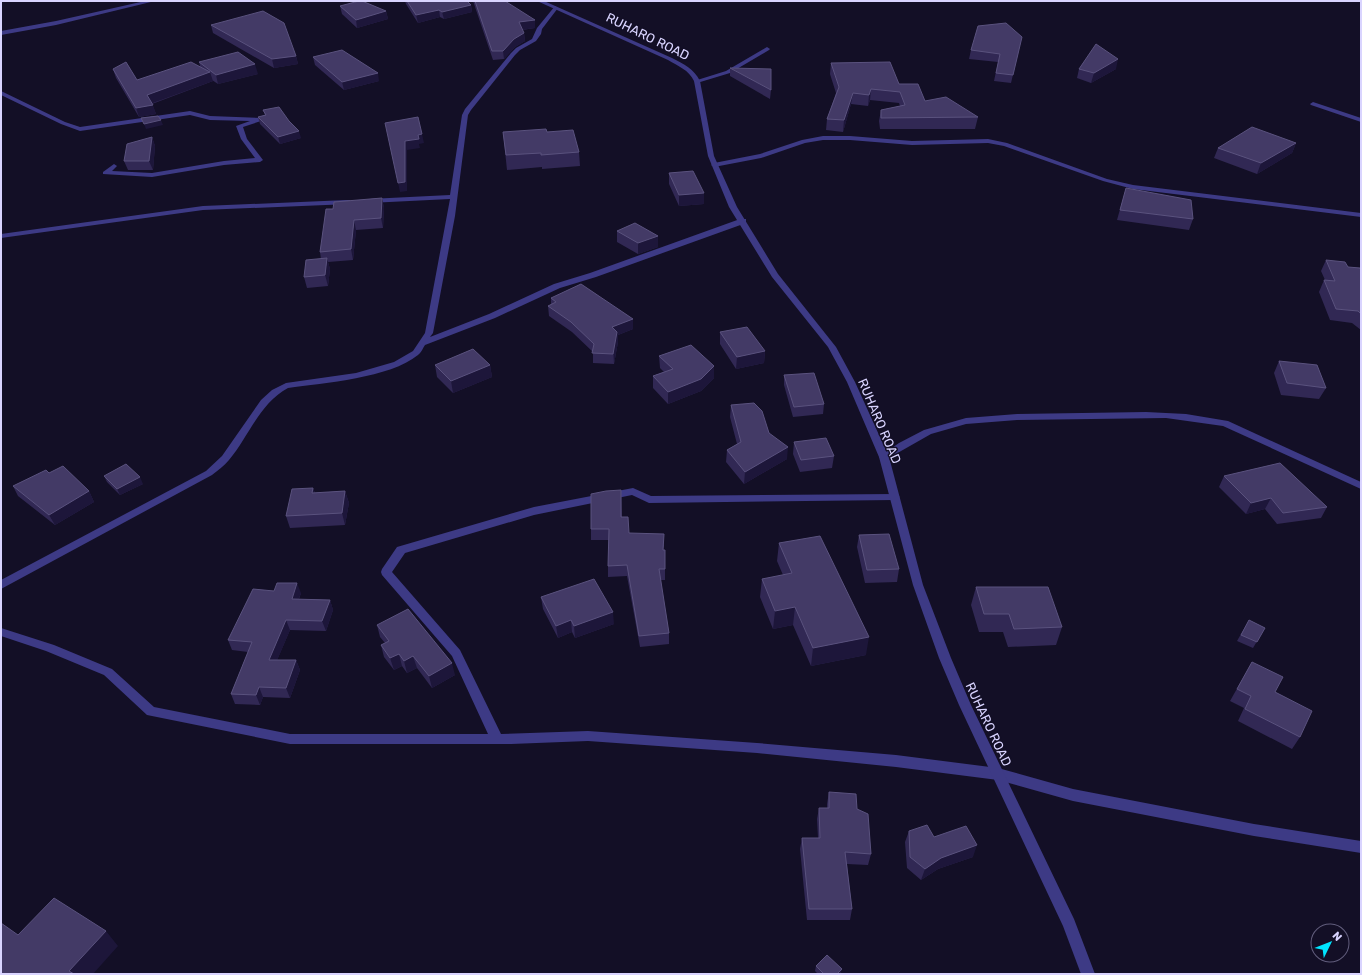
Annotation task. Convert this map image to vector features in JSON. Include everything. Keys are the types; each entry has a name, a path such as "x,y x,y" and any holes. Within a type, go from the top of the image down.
{"street":[{"path":"1,33 56,23 152,1"},
{"path":"1,585 41,562 209,473 225,458 264,402 275,392 286,386 357,376 397,364 416,353 424,343 429,333 454,197 466,112 513,54 518,49 534,40 538,34 550,3"},
{"name":"RUHARO ROAD","path":"550,3 670,59 694,75 697,81 710,156 732,207 743,221 775,275 832,347 851,382 884,457 918,584 945,658 965,705 1069,924 1088,974"},
{"path":"697,81 728,72 767,49"},
{"path":"1,93 63,123 80,129 190,112 210,118 262,119 239,126 244,139 260,160 224,163 152,175 105,173 114,166"},
{"path":"1313,104 1361,120"},
{"path":"714,165 761,156 804,141 823,138 850,138 912,143 988,141 1005,144 1105,180 1133,187 1361,215"},
{"path":"1,236 203,208 454,197"},
{"path":"424,343 492,316 570,281 593,275 743,221"},
{"path":"884,457 913,439 934,429 969,421 1015,417 1171,414 1203,418 1225,423 1361,486"},
{"path":"497,739 456,654 386,572 401,550 534,511 633,491 649,500 895,497"},
{"path":"1,632 50,648 108,672 151,710 290,739 497,739 588,736 896,760 998,774 1072,795 1254,830 1361,847"}],"building":[{"path":"359,1 386,11 356,20 340,6"},
{"path":"407,1 467,1 471,5 442,12 439,10 416,15"},
{"path":"475,1 505,1 535,20 519,22 524,33 514,39 503,51 492,51"},
{"path":"263,11 284,23 296,56 272,59 211,25"},
{"path":"1006,23 1022,37 1013,75 996,73 1000,54 971,50 978,26"},
{"path":"1096,44 1118,59 1094,73 1079,69"},
{"path":"342,50 378,73 342,82 313,57"},
{"path":"238,52 255,64 216,75 199,62"},
{"path":"126,62 137,80 191,62 210,72 147,95 153,105 136,108 113,69"},
{"path":"890,62 899,84 918,84 925,101 946,97 978,117 881,118 881,110 905,105 900,92 871,89 869,95 853,93 844,120 827,119 839,87 831,63"},
{"path":"730,68 771,69 771,90"},
{"path":"279,107 289,121 299,131 278,137 258,117 266,115 263,110"},
{"path":"158,116 161,120 144,124 141,118"},
{"path":"418,117 422,134 418,135 419,139 405,141 405,182 398,183 385,123"},
{"path":"1252,127 1296,143 1261,163 1218,148"},
{"path":"546,129 547,132 573,130 579,152 541,155 541,153 506,155 503,132"},
{"path":"152,137 149,161 124,161 127,144"},
{"path":"693,171 704,193 679,195 669,173"},
{"path":"1126,188 1191,200 1193,219 1120,210"},
{"path":"382,198 381,218 354,220 351,249 320,252 326,209 333,209 334,202"},
{"path":"635,223 658,236 638,243 617,231"},
{"path":"327,258 325,275 304,277 306,260"},
{"path":"1326,260 1345,262 1348,267 1360,268 1361,314 1358,311 1336,309 1324,280 1335,281"},
{"path":"581,284 633,319 612,327 617,332 613,354 592,353 594,344 571,322 548,306 556,302 551,298"},
{"path":"747,327 765,351 737,357 720,332"},
{"path":"691,345 714,366 701,379 668,392 653,376 673,369 659,356"},
{"path":"473,349 490,365 451,381 435,365"},
{"path":"1279,361 1317,365 1326,388 1287,383"},
{"path":"814,373 824,404 794,407 784,375"},
{"path":"754,403 762,411 769,433 788,447 745,472 727,450 741,442 731,405"},
{"path":"826,438 834,456 801,460 794,442"},
{"path":"1280,463 1327,507 1283,513 1271,498 1251,503 1224,476"},
{"path":"126,464 140,477 117,489 104,476"},
{"path":"63,466 89,491 49,515 13,486 46,470 49,473"},
{"path":"313,488 312,493 345,491 342,513 286,516 292,489"},
{"path":"621,490 621,517 628,517 629,533 664,534 663,550 665,550 665,569 659,569 669,633 639,636 627,565 608,566 609,529 591,529 591,494"},
{"path":"889,534 899,569 867,570 859,535"},
{"path":"820,536 869,637 813,648 795,607 775,611 762,579 792,573 779,543"},
{"path":"594,579 613,612 574,626 571,620 556,626 541,597"},
{"path":"277,583 297,583 292,599 330,600 322,621 286,620 269,660 296,660 286,688 259,687 256,695 231,694 252,642 228,640 253,589 274,591"},
{"path":"976,587 1048,587 1062,627 1014,629 1009,614 984,614"},
{"path":"408,609 452,663 429,676 413,656 404,661 399,654 390,658 381,645 389,641 377,625"},
{"path":"1249,620 1265,628 1257,642 1241,635"},
{"path":"1252,662 1283,677 1275,692 1312,711 1300,737 1245,709 1251,696 1237,689"},
{"path":"829,792 856,794 857,809 868,814 871,854 845,852 852,909 809,909 802,838 820,838 819,808 829,808"},
{"path":"927,825 934,837 966,826 977,845 941,858 925,869 910,857 909,831"},
{"path":"54,898 106,931 69,971 74,974 1,974 1,923 18,935"},
{"path":"827,955 842,969 837,974 824,974 816,966"}]}
